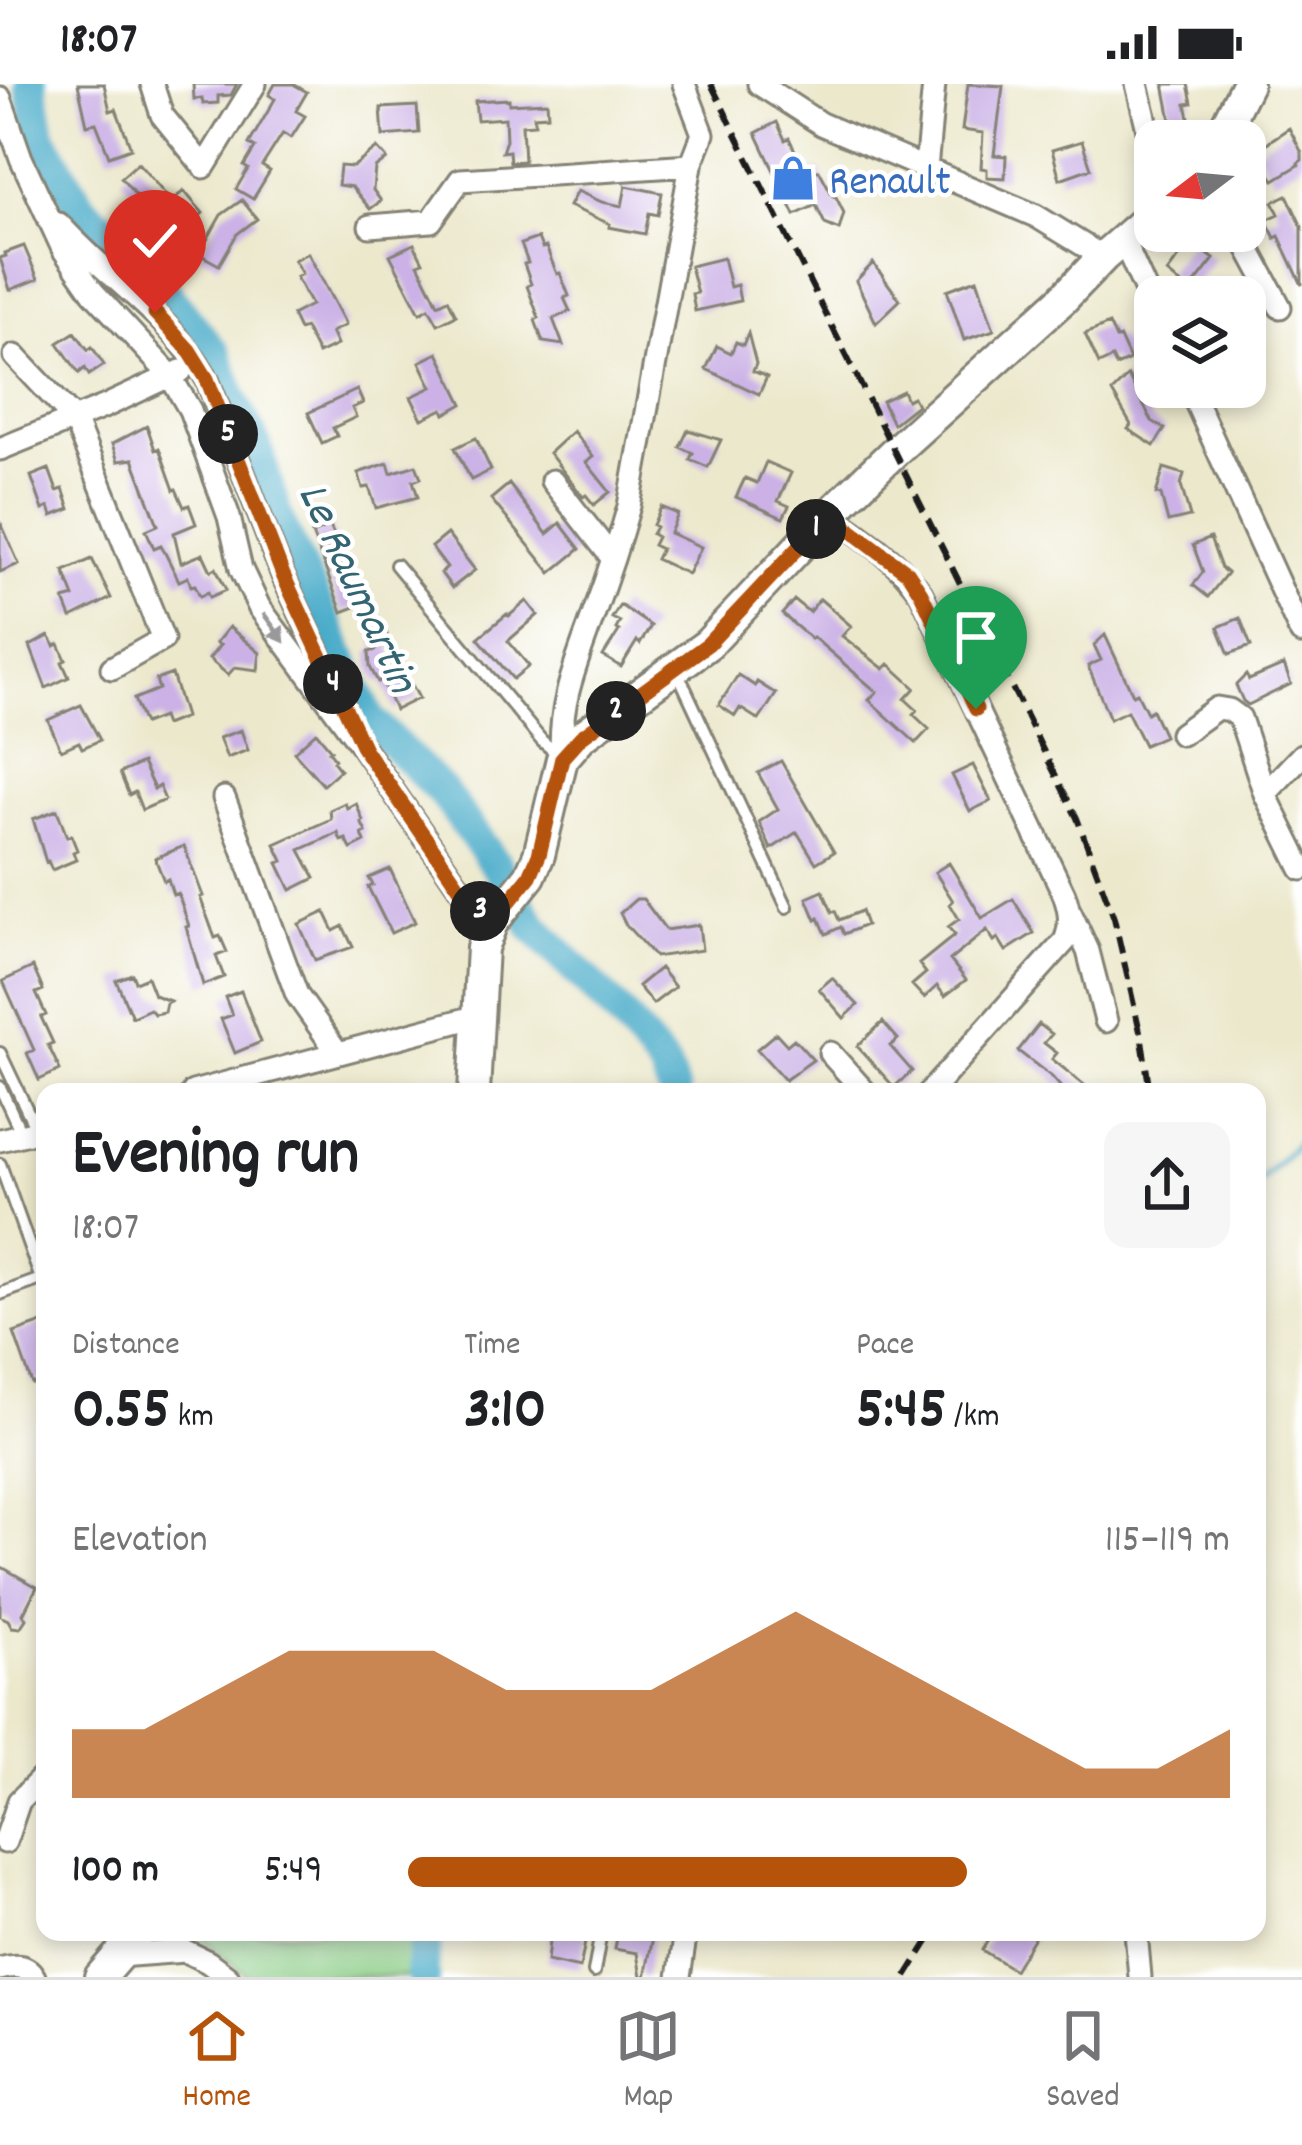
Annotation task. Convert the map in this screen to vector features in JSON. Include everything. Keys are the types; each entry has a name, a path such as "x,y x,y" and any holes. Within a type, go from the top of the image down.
{"street":[{"path":"152,84 162,115 204,167 255,84"},
{"path":"474,1083 482,948 492,923 530,876 539,855 562,758 560,735 569,683 628,506 691,165 703,134 684,84"},
{"path":"758,84 821,124 1113,249 1134,280"},
{"path":"926,169 934,84"},
{"path":"1138,84 1146,120"},
{"path":"1229,120 1247,84"},
{"path":"0,98 39,201 76,269 182,395 257,582 273,587 283,575"},
{"path":"370,226 431,221 460,180 691,165"},
{"path":"39,201 177,337 207,379 283,575 364,749"},
{"path":"562,758 581,737 708,644 830,514 1134,230"},
{"path":"1250,252 1280,307"},
{"path":"134,391 142,368 141,343"},
{"path":"15,356 74,419 163,639 112,668"},
{"path":"0,449 169,374 190,370 207,379"},
{"path":"134,391 159,389 182,395"},
{"path":"1199,408 1301,633"},
{"path":"552,481 614,559"},
{"path":"830,514 889,556 921,593 1064,893 1088,951 1106,1021"},
{"path":"229,517 241,569 259,607 464,894 492,923"},
{"path":"1181,734 1217,708 1240,718 1265,794 1302,869"},
{"path":"1265,794 1302,755"},
{"path":"224,799 297,995 338,1053"},
{"path":"938,1083 1065,941 1070,911"},
{"path":"226,1083 478,1016"},
{"path":"830,1053 857,1083"},
{"path":"5,1842 20,1801 36,1784"},
{"path":"109,1966 131,1941"},
{"path":"679,1977 685,1941"},
{"path":"1137,1941 1140,1977"},
{"path":"109,1966 185,1951 228,1977"},
{"path":"0,1969 25,1967 34,1977"}],"lane":[{"path":"396,565 542,741 562,758"},
{"path":"676,668 787,907"},
{"path":"0,1053 26,1134"},
{"path":"0,1087 26,1134"},
{"path":"0,1164 36,1265"},
{"path":"0,1294 36,1281"},
{"path":"594,1972 599,1941"}],"green space":[{"path":"205,1941 414,1941 417,1977 248,1977"}],"building":[{"path":"78,84 104,84 110,111 116,109 131,148 109,156 96,123 87,125"},
{"path":"193,84 237,84 231,95 218,96 218,103 203,104 202,98 194,99"},
{"path":"275,84 293,84 307,92 296,111 305,116 291,138 283,133 262,166 270,171 253,199 236,189 255,148 249,144 275,99 269,95"},
{"path":"968,84 1003,86 994,155 1006,156 1005,178 987,177 987,169 981,168 983,133 962,130"},
{"path":"1164,84 1188,84 1189,120 1171,120"},
{"path":"509,99 509,104 547,102 548,115 534,116 535,124 522,125 524,161 510,162 509,151 502,152 505,118 477,120 475,101"},
{"path":"417,106 419,133 383,136 381,108"},
{"name":"Renault","path":"777,122 807,176 819,170 836,197 844,213 839,230 825,224 816,205 795,215 756,133"},
{"path":"1289,128 1302,160 1274,180 1266,168 1266,144"},
{"path":"1082,141 1091,168 1060,179 1052,150"},
{"path":"377,148 387,159 375,168 373,190 381,201 370,209 352,187 338,185 340,166 353,167"},
{"path":"138,163 171,201 184,191 203,213 181,233 160,211 155,215 149,211 121,178"},
{"path":"626,186 662,193 658,215 649,213 645,234 609,227 569,206 577,191 622,206"},
{"path":"1287,195 1302,227 1302,285 1279,236 1275,238 1266,220 1279,214 1273,202"},
{"path":"242,200 257,219 237,234 219,265 199,254 221,215"},
{"path":"538,238 569,296 564,298 570,311 553,319 563,345 543,342 527,286 531,284 524,264 528,263 521,244"},
{"path":"414,244 423,262 418,264 438,304 448,299 456,315 438,324 429,308 420,313 390,255"},
{"path":"24,246 38,279 10,290 0,258"},
{"path":"1183,252 1205,252 1214,259 1201,276 1167,273"},
{"path":"308,253 346,325 331,332 337,345 318,354 305,328 299,330 292,315 311,305 296,277 302,274 294,260"},
{"path":"723,258 730,287 737,285 740,301 695,311 692,294 697,293 690,266"},
{"path":"873,263 900,300 876,323 856,281"},
{"path":"977,279 994,330 964,340 947,290"},
{"path":"1109,324 1130,360 1116,366 1112,358 1099,364 1085,334"},
{"path":"75,332 104,365 89,375 85,368 79,373 58,343"},
{"path":"748,333 756,364 753,371 767,377 759,394 706,369 717,346 731,353 736,342 743,345"},
{"path":"438,353 463,404 422,419 411,397 432,387 420,362"},
{"path":"1128,376 1134,387 1134,408 1145,408 1152,421 1165,429 1154,446 1128,429 1131,425 1112,392"},
{"path":"357,390 363,403 352,408 356,417 333,428 337,436 322,443 308,413"},
{"path":"903,391 917,405 893,424 882,401"},
{"path":"147,426 174,490 184,507 189,505 196,524 174,533 181,563 203,554 226,590 210,597 208,592 200,596 188,577 179,581 161,545 154,548 146,530 158,525 133,459 118,461 112,444"},
{"path":"688,430 721,440 708,467 690,459 693,453 680,447"},
{"path":"573,431 593,457 586,462 610,492 594,505 549,453"},
{"path":"476,438 491,470 471,480 455,448"},
{"path":"766,462 791,473 778,501 789,506 783,518 736,497 745,478 757,483"},
{"path":"388,463 391,473 416,465 421,478 413,481 418,497 376,508 358,473"},
{"path":"1164,468 1184,474 1181,485 1190,517 1168,522 1161,495 1156,494"},
{"path":"49,469 70,509 52,516 49,507 43,510 31,476"},
{"path":"509,484 547,534 560,523 580,549 551,573 491,499"},
{"path":"661,507 678,514 670,533 701,547 688,574 656,559 661,549 653,545 657,537 652,534"},
{"path":"0,521 19,564 0,572"},
{"path":"330,526 358,606 342,612 312,534"},
{"path":"447,534 475,570 452,588 441,573 447,568 431,547"},
{"path":"1210,538 1227,573 1208,597 1193,585 1203,572 1193,545"},
{"path":"92,559 111,598 71,618 64,600 74,597 64,571"},
{"path":"820,599 851,626 842,636 884,669 889,664 915,688 905,699 929,729 916,743 869,700 877,692 782,614 794,600 809,612"},
{"path":"527,601 538,615 508,641 529,666 513,679 478,638"},
{"path":"620,605 651,626 621,667 603,656 619,631 620,622 612,618"},
{"path":"1240,618 1251,646 1229,654 1218,627"},
{"path":"229,627 260,653 258,670 235,667 228,675 209,659"},
{"path":"385,627 393,658 407,687 412,685 419,698 395,710 370,667 369,652 376,650 372,630"},
{"path":"1105,635 1133,695 1137,693 1147,713 1152,710 1164,736 1144,745 1127,711 1110,719 1088,666 1101,660 1094,645"},
{"path":"49,636 55,646 59,644 69,677 46,688 30,646"},
{"path":"1284,665 1291,684 1248,705 1243,701 1236,685 1246,675 1249,680"},
{"path":"172,674 185,717 165,725 162,717 144,724 134,699 159,689 156,680"},
{"path":"738,675 776,694 759,720 740,708 735,716 719,705"},
{"path":"81,705 100,740 61,750 48,720"},
{"path":"241,730 248,750 227,758 219,738"},
{"path":"316,732 340,770 323,785 294,752"},
{"path":"781,761 834,852 816,863 797,832 771,849 759,822 778,809 758,773"},
{"path":"142,763 165,800 142,810 120,773"},
{"path":"973,765 991,801 970,811 952,775"},
{"path":"345,803 347,808 356,803 365,842 351,849 338,833 300,850 315,878 291,890 275,844 331,819 330,810"},
{"path":"57,810 77,850 73,852 76,860 52,870 33,819"},
{"path":"184,846 215,938 220,936 227,952 216,956 224,977 203,985 178,893 173,895 155,858"},
{"path":"949,863 982,918 1013,899 1034,933 1006,951 987,930 950,960 966,980 945,996 937,986 924,998 912,985 926,973 919,964 955,935 948,927 959,919 935,872"},
{"path":"390,869 415,922 391,933 368,887 373,885 369,878"},
{"path":"823,891 839,920 861,911 866,925 844,934 841,927 826,934 807,898"},
{"path":"636,899 643,899 666,930 699,925 702,950 655,957 620,913"},
{"path":"325,912 334,931 343,926 353,947 315,960 299,924"},
{"path":"33,967 43,990 36,993 53,1043 48,1045 60,1070 39,1080 27,1053 34,1050 3,981"},
{"path":"660,968 675,987 653,1004 638,986"},
{"path":"132,974 135,982 147,977 154,995 170,1001 164,1012 154,1014 150,1009 132,1017 116,980"},
{"path":"832,978 858,1005 844,1018 819,989"},
{"path":"241,991 261,1042 235,1053 221,1019 232,1015 225,997"},
{"path":"883,1022 898,1039 890,1046 912,1071 898,1083 890,1083 857,1046"},
{"path":"1039,1024 1052,1034 1044,1043 1057,1053 1052,1059 1082,1083 1057,1083 1018,1051"},
{"path":"776,1033 787,1045 794,1039 813,1060 785,1080 757,1049"},
{"path":"36,1325 36,1382 32,1384 14,1333"},
{"path":"0,1566 36,1589 20,1628 0,1616"},
{"path":"549,1941 585,1941 580,1968 547,1961"},
{"path":"616,1941 652,1941 645,1977 641,1977 637,1953 615,1949"},
{"path":"988,1941 1032,1941 1014,1970 982,1950"}],"waterway":[{"name":"Le Raumartin","path":"31,84 40,136 81,207 136,256 216,356 256,447 277,518 370,720 444,794 533,926 625,1020 665,1068 671,1083"},
{"path":"1266,1176 1302,1139"},
{"name":"Le Raumartin","path":"424,1977 425,1941"}],"railway":[{"path":"711,84 1077,818 1114,918 1149,1083"},
{"path":"906,1977 928,1941"}],"place":[{"name":"Renault","path":"793,178"}],"route":[{"path":"155,313 189,350 207,379 283,575 364,749 464,894 492,923 530,876 539,855 562,758 581,737 708,644 830,514 908,573 976,709"}]}
